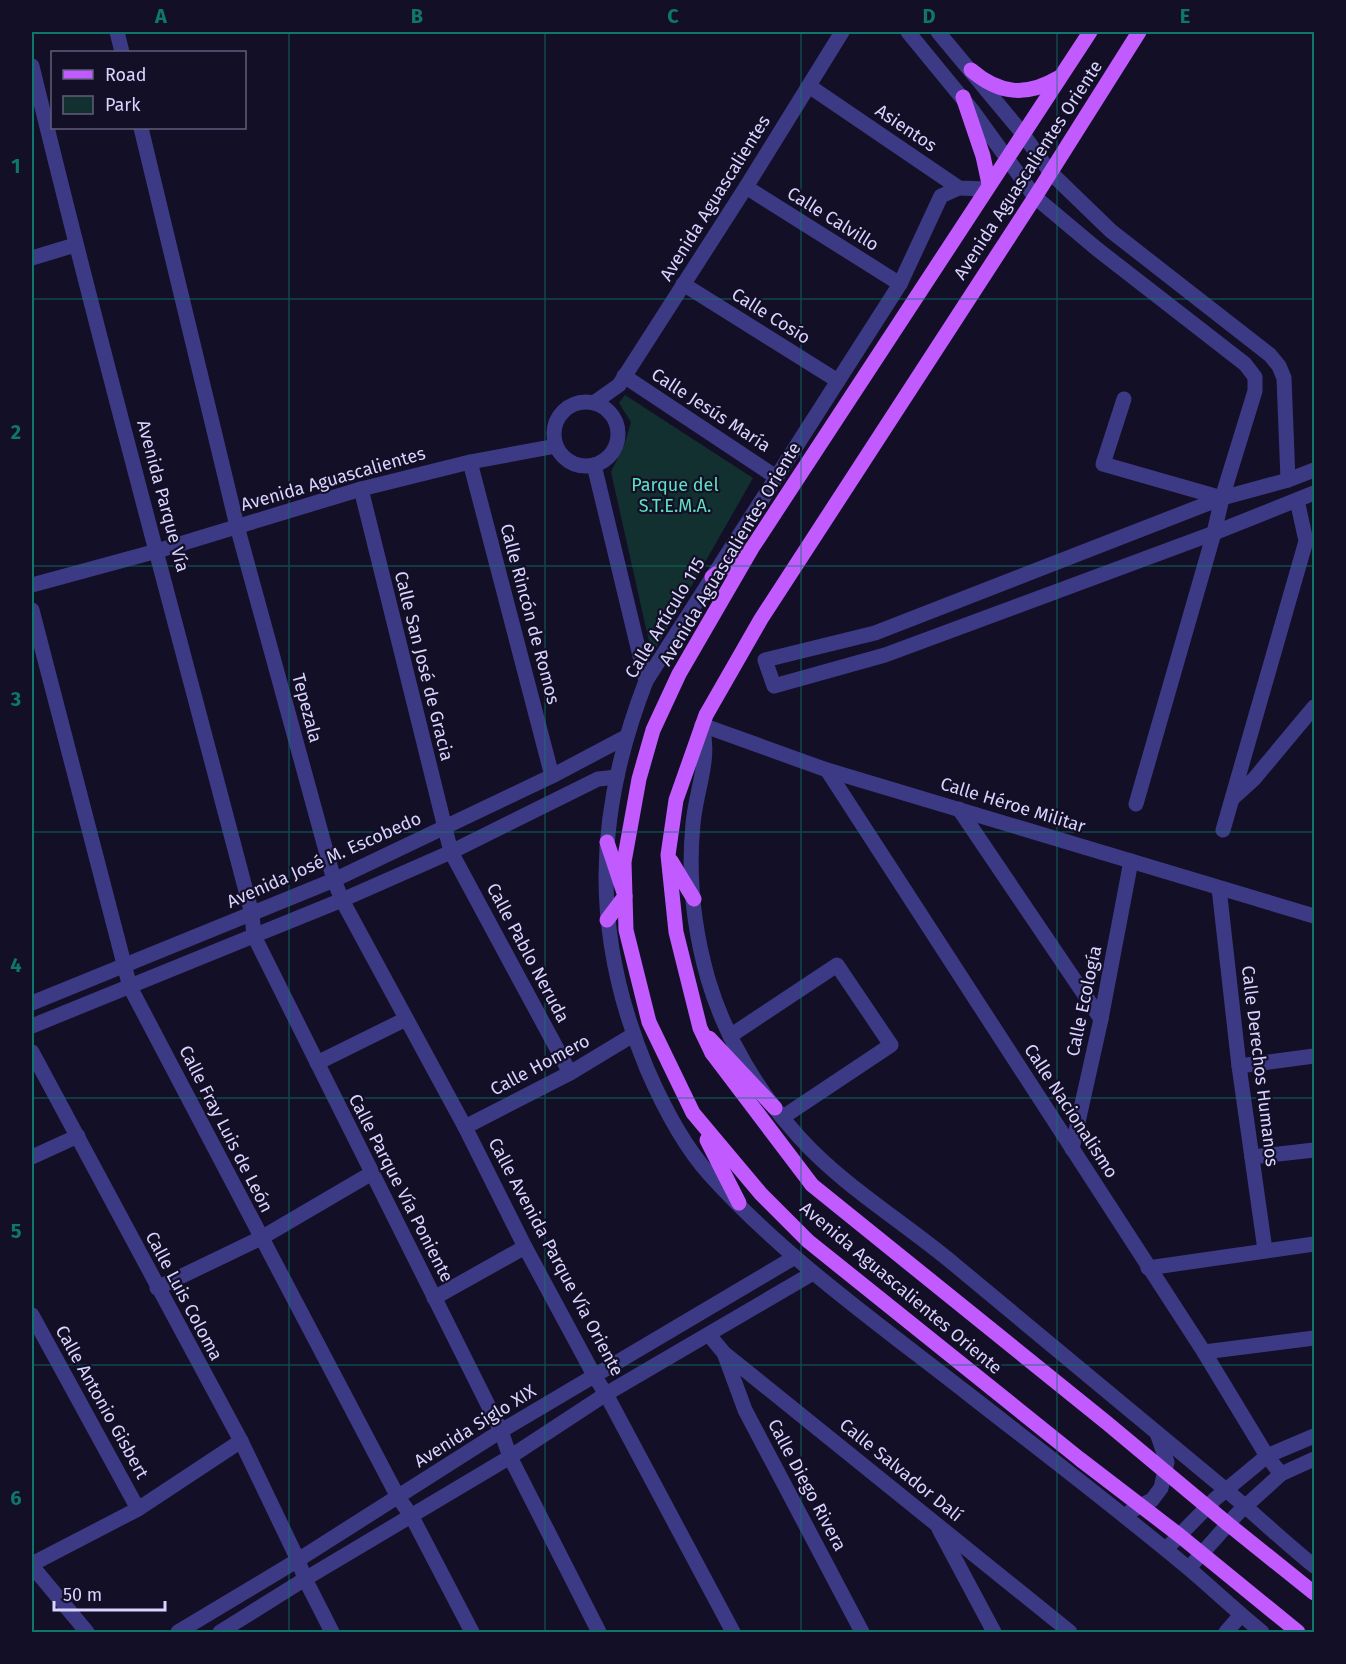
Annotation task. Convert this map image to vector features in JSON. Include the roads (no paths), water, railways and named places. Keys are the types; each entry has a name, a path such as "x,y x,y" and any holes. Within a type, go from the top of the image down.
{"main road":[{"name":"Avenida Aguascalientes Oriente","path":"1090,32 752,548 679,674 653,730 639,778 624,862 627,930 649,1022 693,1113 761,1194 829,1259 1298,1632"},
{"name":"Avenida Aguascalientes Oriente","path":"1139,32 1035,197 761,618 706,715 676,800 668,855 676,932 700,1028 712,1053 812,1185 1314,1593"},
{"path":"971,70 987,83 1017,91 1045,86 1061,77"},
{"path":"963,97 983,156 988,186"},
{"path":"712,577 752,548"},
{"path":"607,842 626,896 608,920"},
{"path":"668,855 694,899"},
{"path":"700,1028 779,1112"},
{"path":"693,1113 739,1203"}],"street":[{"path":"117,32 122,51"},
{"name":"Avenida Aguascalientes","path":"595,402 621,381 746,187 842,32"},
{"path":"908,32 963,97 1035,197 1096,249 1245,364 1255,377 1255,391 1222,498 1136,804"},
{"path":"938,32 1023,134 1050,172 1110,231 1270,355 1279,366 1284,378 1288,480"},
{"name":"Avenida Parque Vía","path":"32,66 75,245 252,914 254,936"},
{"name":"Asientos","path":"809,86 959,188"},
{"path":"141,129 237,526"},
{"path":"959,188 988,186"},
{"name":"Calle Calvillo","path":"746,187 900,284"},
{"name":"Calle Artículo 115","path":"795,1257 709,1174 684,1140 659,1098 633,1035 610,947 608,920 605,873 616,777 626,737 646,681 900,284 940,196 959,188"},
{"path":"32,258 75,245"},
{"name":"Calle Cosío","path":"683,284 838,381"},
{"name":"Avenida Aguascalientes","path":"615,417 621,381"},
{"name":"Calle Jesús María","path":"621,381 776,477"},
{"path":"1124,399 1103,464 1222,498"},
{"path":"577,402 595,402 615,417 619,437 611,455 603,462 585,466 567,460 556,446 554,428 562,412 577,402"},
{"name":"Avenida Aguascalientes","path":"32,585 157,551 361,489 470,462 556,446"},
{"name":"Calle Rincón de Romos","path":"470,462 552,776"},
{"path":"594,465 646,681"},
{"path":"1314,470 1288,480 1222,498 875,633 765,660 774,686 885,655 1214,533 1314,493"},
{"name":"Calle San José de Gracia","path":"361,489 451,852"},
{"path":"1223,830 1306,541 1297,500"},
{"name":"Tepezala","path":"237,526 334,880 342,900"},
{"name":"Calle Fray Luis de León","path":"32,610 130,987 398,1497 412,1516 472,1632"},
{"path":"875,633 885,655"},
{"path":"1233,798 1254,779 1314,707"},
{"path":"702,725 706,741 705,767 693,820 694,899 708,977 730,1036 751,1074 800,1138 838,1174 951,1262 1311,1560"},
{"name":"Calle Héroe Militar","path":"702,725 827,770 1314,916"},
{"name":"Avenida José M. Escobedo","path":"32,1004 334,880 552,776 626,737"},
{"name":"Calle Nacionalismo","path":"827,770 1204,1352 1267,1456 1281,1474"},
{"path":"32,1026 342,900 451,852 598,779 616,777"},
{"path":"959,808 1101,1019"},
{"name":"Calle Pablo Neruda","path":"451,852 570,1073"},
{"name":"Calle Ecología","path":"1072,1149 1101,1019 1131,861"},
{"name":"Calle Derechos Humanos","path":"1219,888 1239,1066 1265,1250"},
{"name":"Calle Avenida Parque Vía Oriente","path":"342,900 465,1127 525,1247 732,1632"},
{"name":"Calle Parque Vía Poniente","path":"254,936 501,1431 510,1457 599,1632"},
{"path":"730,1036 837,965 891,1045 779,1112"},
{"path":"316,1063 406,1019"},
{"name":"Calle Homero","path":"465,1127 570,1073 633,1035"},
{"name":"Calle Luis Coloma","path":"32,1052 241,1441 332,1632"},
{"path":"1239,1066 1314,1056"},
{"path":"32,1157 78,1136"},
{"path":"1252,1157 1314,1150"},
{"path":"157,1288 261,1238 372,1173"},
{"path":"1148,1268 1314,1244"},
{"path":"434,1298 525,1247"},
{"name":"Avenida Aguascalientes Oriente","path":"795,1257 1189,1568 1262,1632"},
{"name":"Avenida Siglo XIX","path":"178,1632 298,1560 501,1431 795,1257"},
{"path":"220,1632 510,1457 606,1394 813,1273"},
{"name":"Calle Antonio Gisbert","path":"32,1315 138,1509"},
{"name":"Calle Salvador Dalí","path":"709,1335 724,1353 1070,1632"},
{"path":"1204,1352 1314,1338"},
{"name":"Calle Diego Rivera","path":"724,1353 745,1410 862,1632"},
{"path":"1114,1508 1128,1512 1152,1500 1161,1488 1167,1462 1157,1433"},
{"path":"1165,1550 1226,1490 1267,1456 1314,1436"},
{"path":"87,1632 32,1565 138,1509 241,1441"},
{"path":"1189,1568 1245,1506 1281,1474 1314,1460"},
{"path":"936,1522 994,1632"},
{"path":"1226,1632 1241,1615"}],"park label":[{"name":"Parque del S.T.E.M.A.","path":"675,495"}]}
